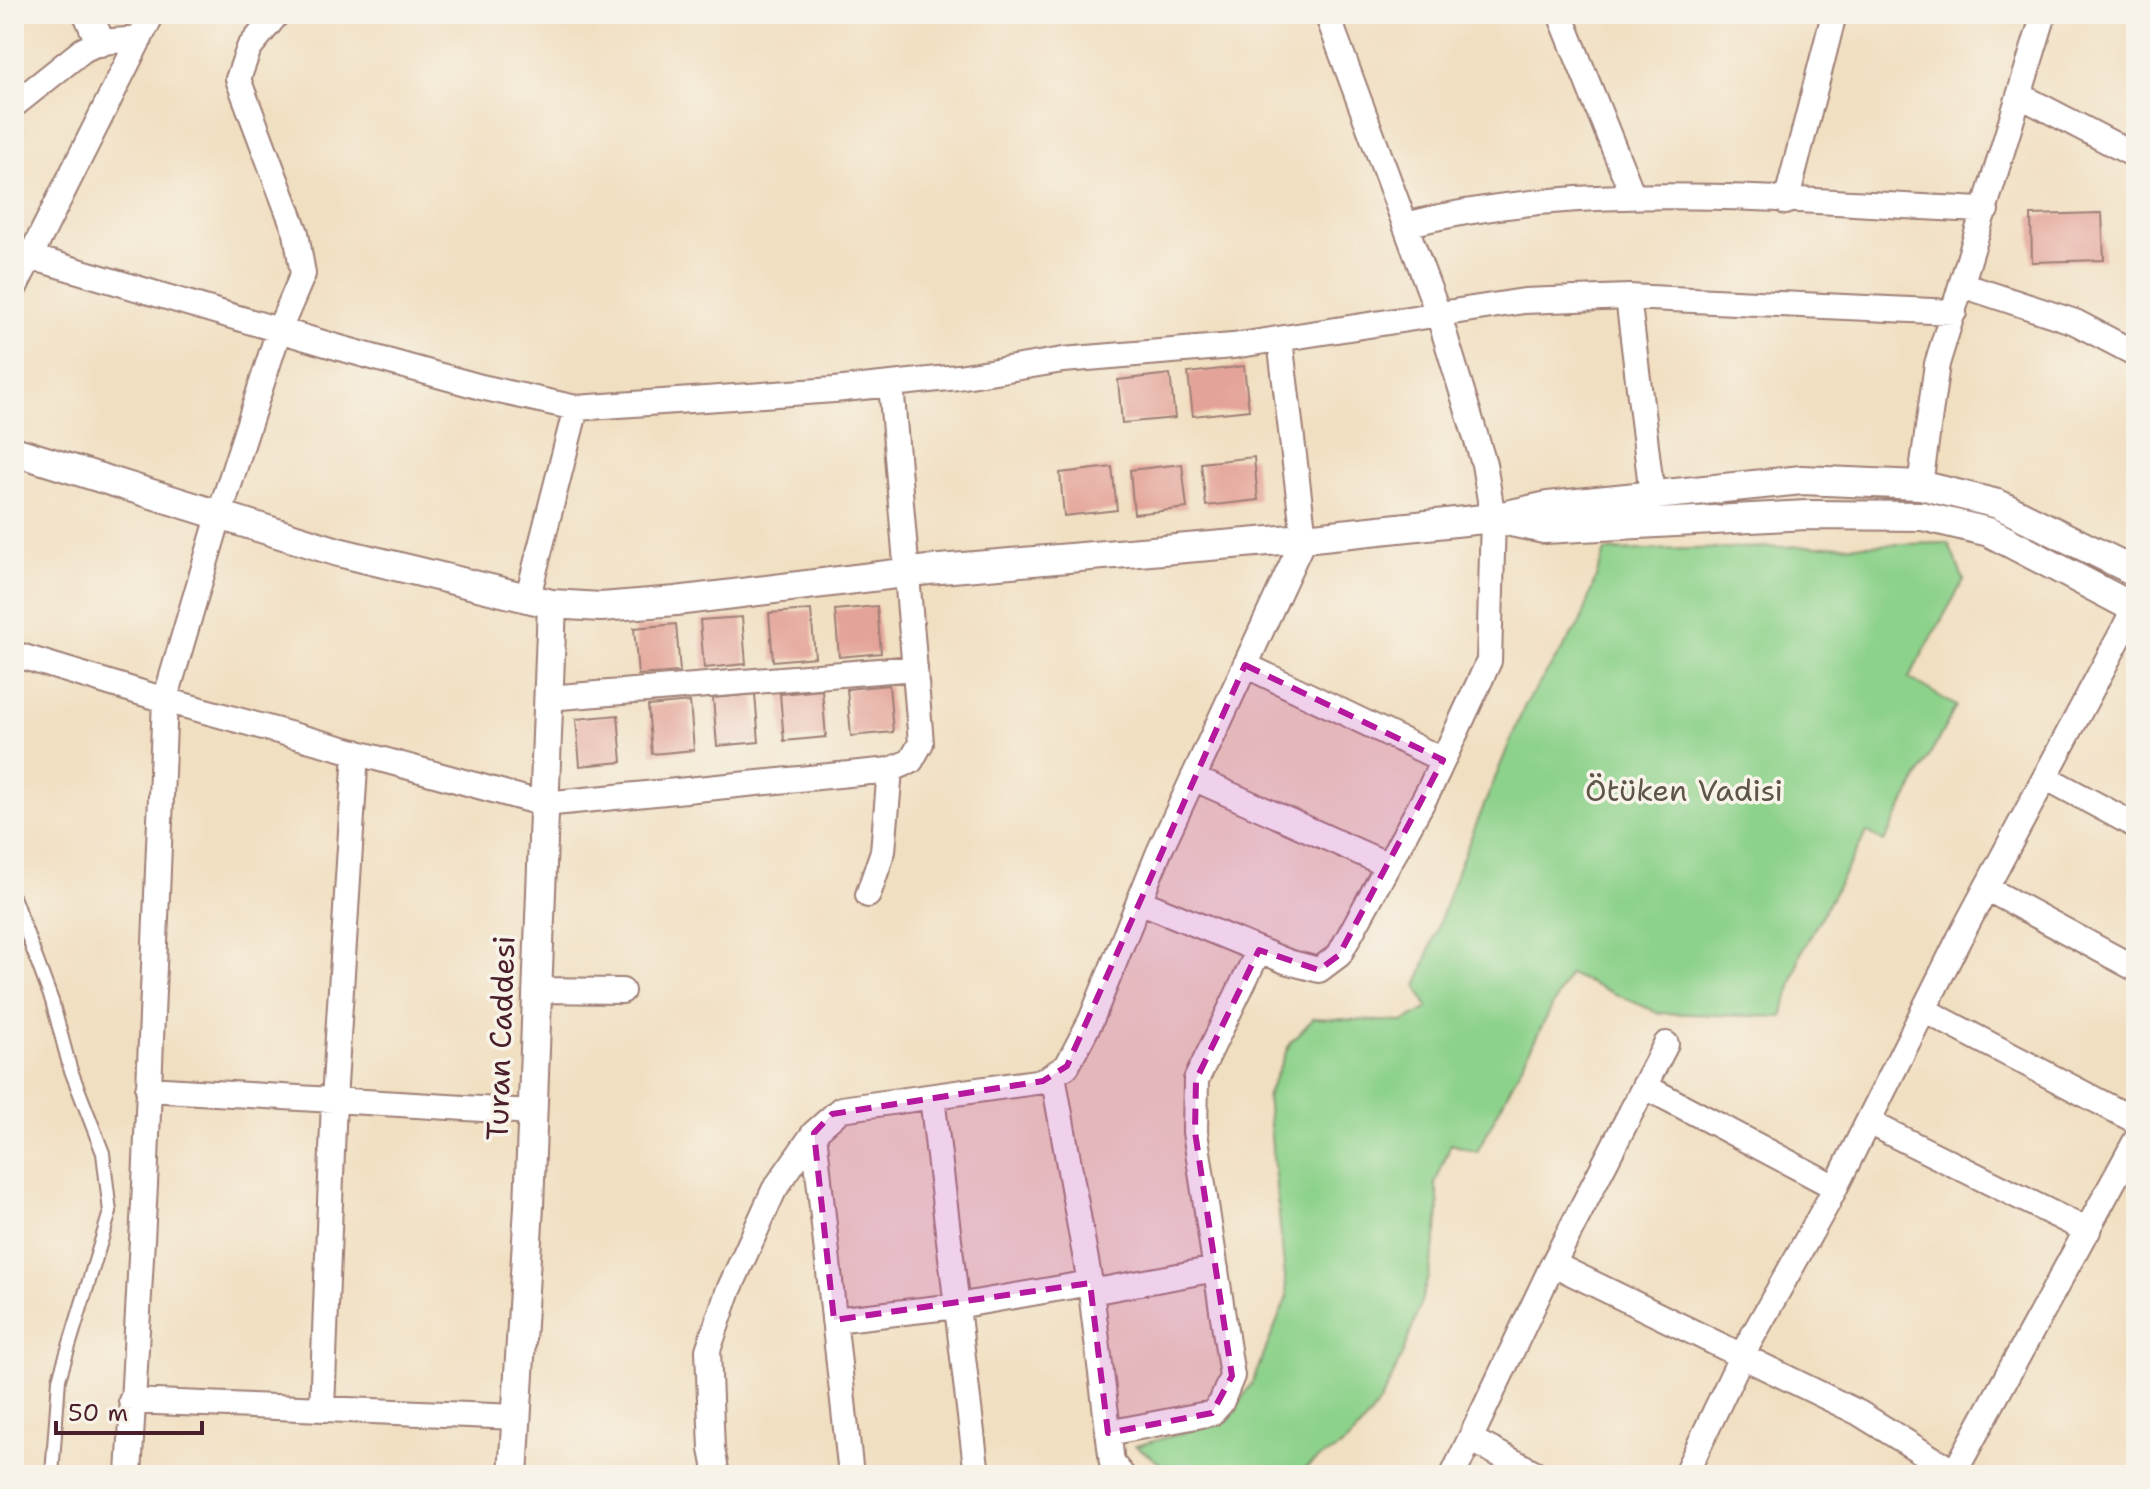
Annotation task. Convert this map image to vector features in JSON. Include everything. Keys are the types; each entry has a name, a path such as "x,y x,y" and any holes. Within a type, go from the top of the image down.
{"street":[{"path":"88,14 100,42"},
{"path":"14,289 23,254 152,14"},
{"path":"129,1475 165,700 220,513 279,330 303,274 296,233 238,79 249,48 277,14"},
{"path":"1139,901 1259,950 1319,970 1339,955 1443,760 1489,661 1493,518 1484,464 1439,316 1327,14"},
{"path":"1560,14 1633,196"},
{"path":"1786,202 1834,14"},
{"path":"1920,485 1937,364 2044,14"},
{"path":"14,105 83,50 100,42 140,39"},
{"path":"2021,96 2136,156"},
{"path":"1405,225 1460,211 1633,196 1986,210"},
{"path":"23,254 481,387 576,408 891,384 1063,360 1280,340 1524,301 1628,297 1954,312"},
{"path":"1962,285 2075,322 2136,354"},
{"path":"1628,297 1652,495"},
{"path":"717,1475 712,1449 708,1350 728,1292 774,1190 814,1133 841,1109 1043,1081 1067,1066 1091,1020 1193,778 1304,538 1280,340"},
{"path":"14,654 165,700 544,804 890,770 911,761 921,743 891,384"},
{"path":"539,602 576,408"},
{"path":"14,451 338,552 539,602 601,607 907,573 1304,538 1493,518 1548,506 1802,480 1920,485 2017,510 2136,572"},
{"path":"1493,518 1544,529 1807,515 1922,516 1989,532 2136,608 1986,888 1835,1187 1742,1355 1685,1475"},
{"name":"Turan Caddesi","path":"513,1475 532,1112 548,698 539,602"},
{"path":"1245,665 1443,760"},
{"path":"548,698 915,668"},
{"path":"322,1409 334,1100 356,752"},
{"path":"868,895 883,851 890,770"},
{"path":"2045,777 2136,826"},
{"path":"1193,778 1388,865"},
{"path":"1986,888 2136,969"},
{"path":"1108,1433 1212,1413 1221,1403 1232,1376 1195,1132 1196,1080 1259,950"},
{"path":"536,990 622,991"},
{"path":"1924,1010 2136,1121"},
{"path":"1453,1475 1553,1264 1666,1044"},
{"path":"1053,1075 1090,1288 1112,1463 1122,1475"},
{"path":"1644,1086 1835,1187"},
{"path":"148,1089 532,1112"},
{"path":"932,1097 977,1475"},
{"path":"1868,1122 2088,1231"},
{"path":"814,1133 851,1475"},
{"path":"1553,1264 1859,1413 1954,1474 2136,1140"},
{"path":"834,1320 957,1306 1216,1269"},
{"path":"131,1401 517,1417"},
{"path":"1472,1440 1539,1475"}],"lane":[{"path":"14,899 52,1001 70,1068 103,1153 110,1212 59,1379 52,1475"}],"highlighted area":[{"path":"1245,665 1443,760 1339,955 1319,970 1259,950 1196,1080 1195,1132 1232,1376 1212,1413 1108,1433 1090,1283 834,1320 814,1133 832,1114 1043,1081 1067,1066"}],"green space":[{"name":"Ötüken Vadisi","path":"1948,543 1964,580 1909,678 1956,706 1884,842 1867,832 1801,953 1782,1017 1659,1013 1569,974 1477,1152 1451,1144 1435,1184 1439,1205 1437,1234 1420,1304 1395,1371 1369,1417 1355,1434 1299,1475 1176,1475 1136,1446 1229,1420 1253,1381 1287,1297 1267,1096 1290,1043 1314,1018 1403,1022 1428,1008 1417,986 1458,869 1525,705 1580,623 1605,551"}],"building":[{"path":"2102,213 2104,260 2032,262 2031,215"},
{"path":"1244,366 1249,410 1193,416 1188,373"},
{"path":"1170,374 1175,418 1122,423 1118,380"},
{"path":"1254,457 1258,500 1206,506 1201,463"},
{"path":"1182,464 1187,508 1134,514 1130,470"},
{"path":"1112,467 1117,510 1064,516 1060,473"},
{"path":"877,606 881,653 839,657 835,610"},
{"path":"811,610 815,657 773,661 769,613"},
{"path":"742,617 746,664 704,668 700,620"},
{"path":"676,624 680,672 638,675 634,628"},
{"path":"889,685 893,732 851,736 847,689"},
{"path":"822,690 826,737 784,741 780,694"},
{"path":"755,694 759,742 717,746 713,698"},
{"path":"690,702 694,750 652,754 648,706"},
{"path":"618,715 622,762 580,766 576,719"}]}
